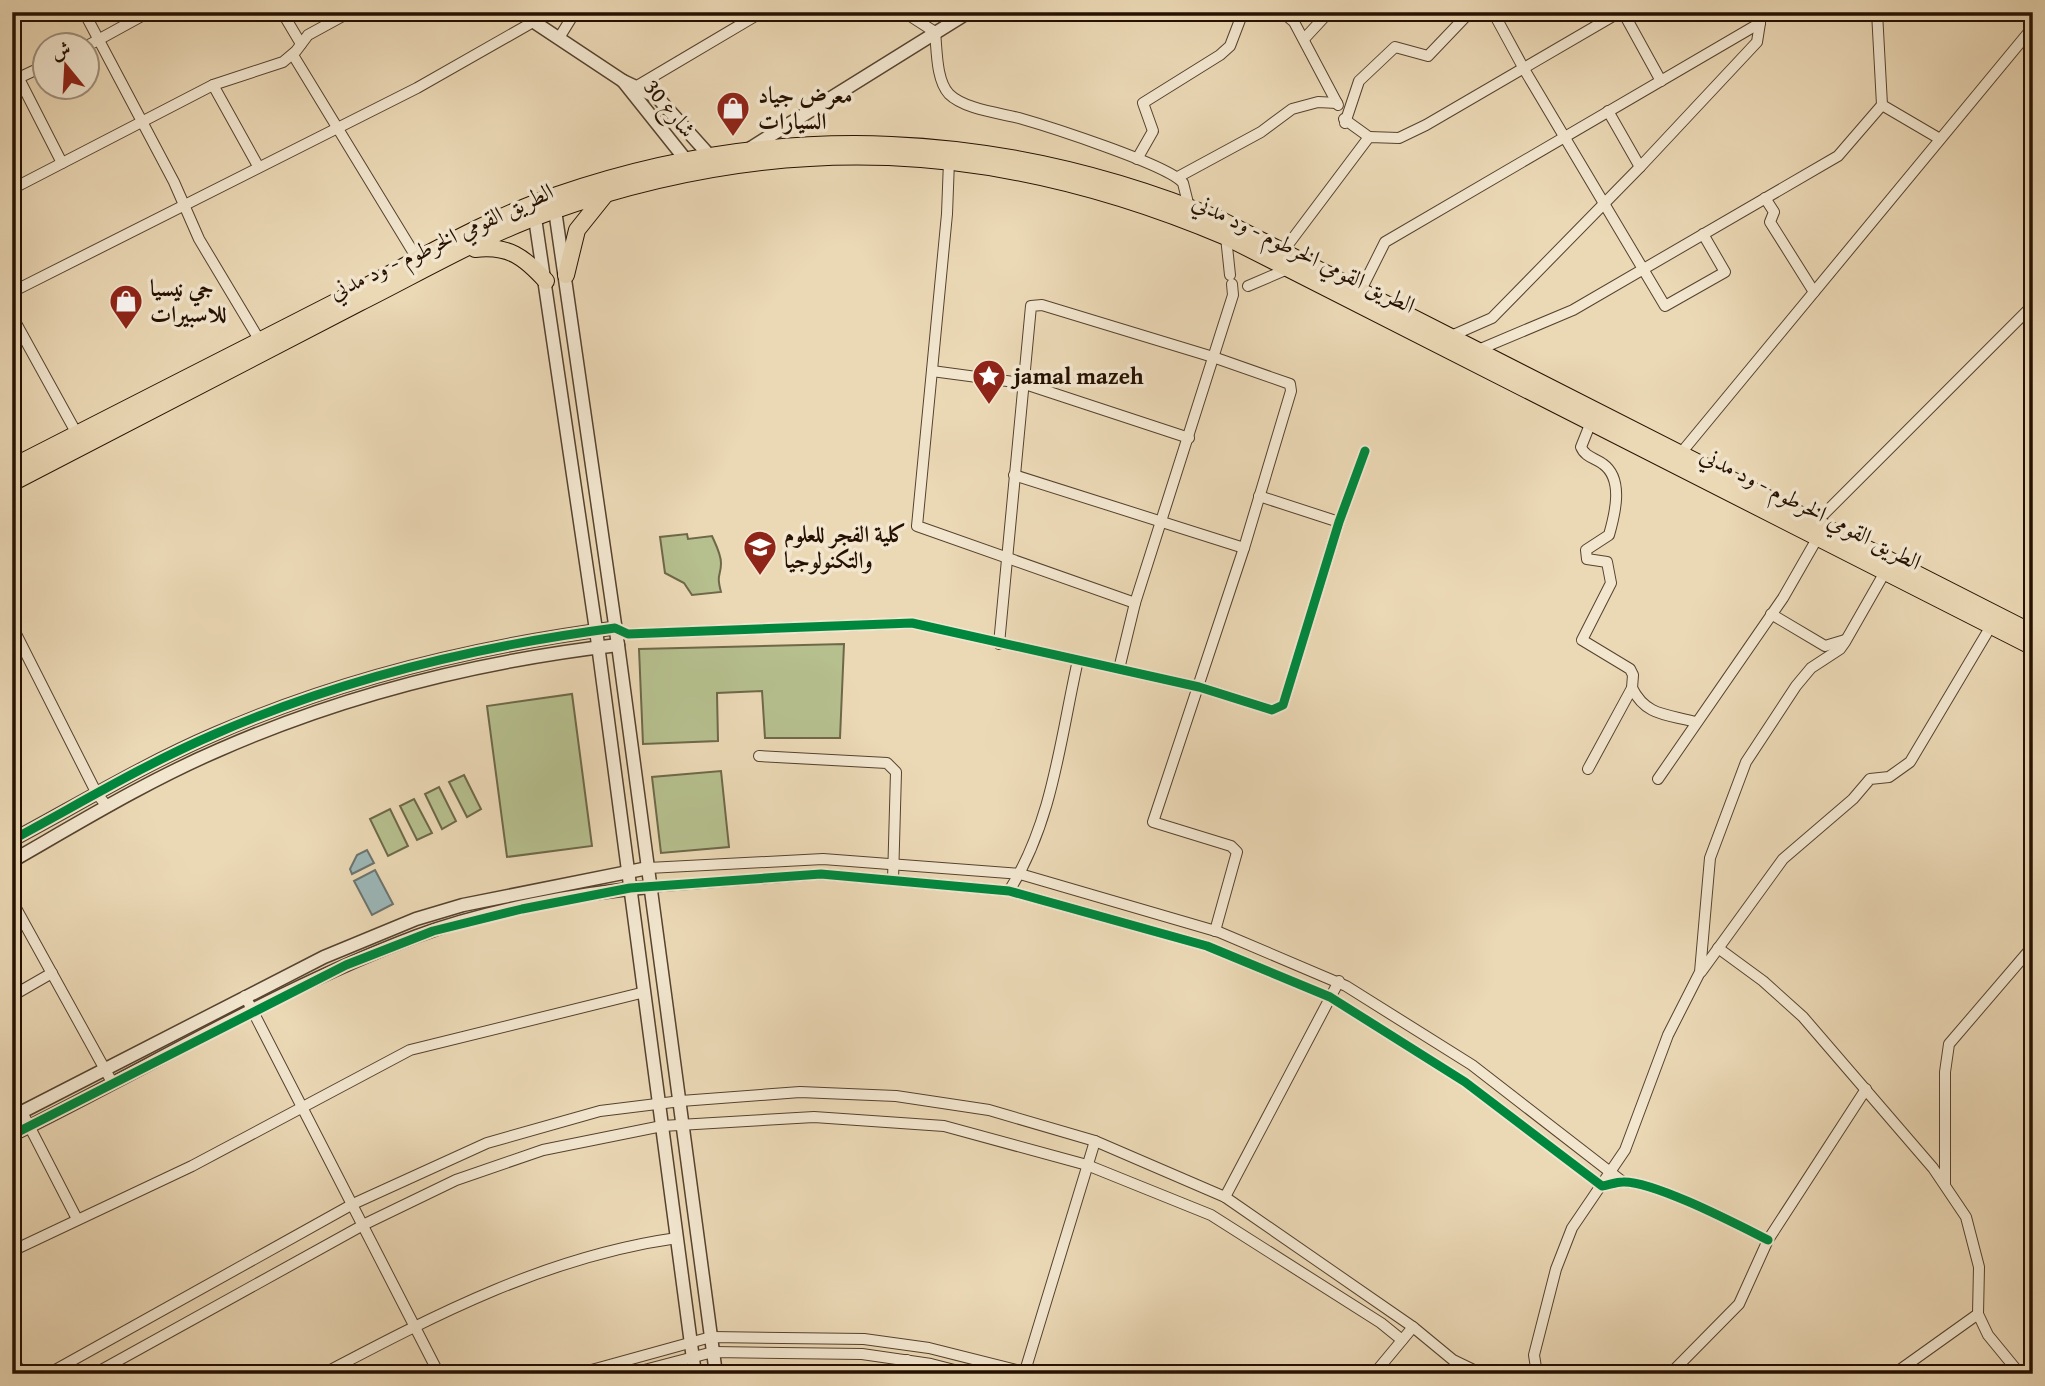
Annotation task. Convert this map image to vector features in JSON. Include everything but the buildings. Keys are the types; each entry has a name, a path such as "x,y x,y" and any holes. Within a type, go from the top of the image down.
{"highway":[{"name":"الطريق القومي الخرطوم - ود مدني","path":"12,467 538,201 610,178 709,155 749,149 846,143 951,147 1027,159 1091,174 1189,207 1284,250 1681,453 1817,529 1885,572 2033,647"},
{"name":"الطريق القومي الخرطوم - ود مدني","path":"12,483 466,250 555,210 659,179 754,162 847,156 949,161 1024,171 1091,187 1226,237 1591,422 2033,633"},
{"path":"566,275 578,230 606,194"},
{"path":"466,250 491,247 514,252 532,264 546,281"}],"street":[{"path":"84,12 94,32"},
{"path":"102,38 149,12"},
{"path":"282,12 301,44"},
{"path":"12,188 213,85 272,67 293,55 313,32 350,12"},
{"name":"شارع 30","path":"519,12 622,81 637,86 664,103 709,155"},
{"path":"559,38 575,12"},
{"path":"637,86 762,12"},
{"path":"904,12 936,32"},
{"path":"749,149 969,12"},
{"path":"1137,159 1153,131 1143,103 1230,46 1243,12"},
{"path":"1282,12 1294,22 1304,39 1338,103 1345,122 1368,137 1399,138 1621,12 1661,81"},
{"path":"1304,39 1329,12"},
{"path":"1345,122 1359,81 1395,47 1428,55 1470,12"},
{"path":"1493,12 1665,306 1725,272 1703,234"},
{"path":"1451,336 1492,318 1640,167 1757,41 1760,23 1757,12"},
{"path":"1478,349 1573,310 1838,156 1882,105 1877,12"},
{"path":"12,292 417,88 533,22"},
{"path":"1361,290 1385,242 1760,23"},
{"path":"1681,453 2033,27"},
{"path":"936,32 942,80 950,94 976,107 1067,133 1178,177 1186,188 1189,207"},
{"path":"102,48 185,205 199,239 260,341"},
{"path":"293,55 418,260"},
{"path":"12,65 16,80 62,163"},
{"path":"16,80 32,72"},
{"name":"شارع 30","path":"622,81 686,160"},
{"path":"213,85 258,166"},
{"path":"1178,177 1261,132 1292,109 1318,102 1338,103"},
{"path":"1882,105 1940,139"},
{"path":"1608,111 1640,167"},
{"path":"1284,250 1368,137"},
{"path":"949,161 917,527 1007,556 1135,603"},
{"path":"1765,198 1774,212 1770,222 1814,292"},
{"path":"555,210 618,645 716,1374"},
{"path":"535,218 596,630 695,1374"},
{"path":"1119,669 1135,603 1237,286 1226,237"},
{"path":"1237,286 1290,268"},
{"path":"999,644 1031,306 1042,305 1213,357 1290,384 1291,391 1244,548 1153,822 1158,826 1231,846 1237,852 1215,931"},
{"path":"1658,779 1771,614 1817,529 2033,305"},
{"path":"12,316 77,434"},
{"path":"932,371 1022,383 1189,438"},
{"path":"1588,769 1632,688 1633,675 1630,668 1582,640 1611,583 1606,562 1587,559 1586,550 1609,535 1615,509 1612,474 1608,467 1585,455 1581,447 1591,422"},
{"path":"12,839 216,733 320,693 419,664 615,628 628,634 912,623 1199,687 1272,710 1283,705 1339,522 1366,451"},
{"path":"1014,475 1244,548"},
{"path":"1259,496 1339,522"},
{"path":"1700,972 1710,858 1746,762 1811,667 1840,649 1885,572"},
{"path":"1771,614 1825,646 1847,638"},
{"path":"12,626 97,794 107,806"},
{"path":"1537,1374 1535,1355 1556,1269 1572,1228 1625,1150 1668,1035 1700,972 1783,859 1845,806 1870,779 1889,777 1910,762 1991,626"},
{"path":"12,861 107,806 216,751 288,722 384,689 546,654 618,645 628,634"},
{"path":"545,639 546,654"},
{"path":"1009,891 1039,833 1053,786 1078,660"},
{"path":"1632,688 1641,705 1647,710 1696,722"},
{"path":"608,724 628,722"},
{"path":"759,756 890,765 896,772 893,880"},
{"path":"77,1219 29,1127 17,1115 245,996 348,946 429,915 628,871 823,859 1020,874 1215,931 1339,981 1472,1065 1623,1182 1689,1202 1768,1240"},
{"path":"12,1135 252,1010 346,965 433,931 522,909 630,888 821,874 1009,891 1207,946 1330,997 1458,1078 1602,1186 1623,1182"},
{"path":"12,901 113,1084"},
{"path":"1945,1185 1945,1072 1949,1044 2033,946"},
{"path":"1718,948 1763,981 1803,1017 1945,1185 1966,1217 1979,1267 1978,1314 1988,1335 2020,1374"},
{"path":"12,996 52,973"},
{"path":"1225,1198 1339,981"},
{"path":"12,1251 192,1166 410,1050 645,992"},
{"path":"245,996 365,1224 439,1374"},
{"path":"1458,1078 1472,1065"},
{"path":"1670,1374 1739,1304 1768,1240 1866,1089"},
{"path":"48,1374 353,1205 487,1143 600,1111 659,1103 800,1092 896,1096 989,1110 1096,1142 1225,1198 1413,1327 1453,1360 1482,1374"},
{"path":"94,1374 365,1224 456,1180 543,1150 662,1126 814,1117 944,1126 1087,1165 1211,1215 1381,1323 1402,1340"},
{"path":"577,1374 711,1337 864,1339 929,1348 1028,1372 1087,1165 1096,1142"},
{"path":"323,1374 482,1293 560,1264 622,1247 677,1238"},
{"path":"1894,1374 1978,1314"},
{"path":"1374,1374 1413,1327"},
{"path":"629,1374 713,1353 862,1354 907,1360 970,1374"},
{"path":"904,1374 907,1360"}],"green space":[{"path":"687,534 688,539 712,536 721,560 721,592 692,595 684,583 665,573 660,537"},
{"path":"844,644 840,738 765,738 762,691 717,693 718,741 643,744 639,649"},
{"path":"572,694 592,846 507,857 487,706"},
{"path":"721,771 729,847 661,853 652,777"},
{"path":"464,775 481,809 467,817 449,782"},
{"path":"439,787 456,821 442,829 425,794"},
{"path":"414,799 432,833 417,840 400,806"},
{"path":"390,809 408,846 388,856 370,819"}],"water":[{"path":"367,850 374,863 352,874 350,869 357,855"},
{"path":"375,870 393,904 372,915 354,881"}],"cycle path":[{"path":"12,840 189,746 312,696 462,655 615,628 628,634 912,623 1199,687 1272,710 1283,705 1339,522 1365,451"},
{"path":"12,1135 346,965 433,931 522,909 630,888 821,874 1009,891 1207,946 1330,997 1465,1082 1602,1186 1623,1182 1655,1189 1696,1205 1768,1240"}],"place":[{"name":"معرض جياد السيارات","path":"733,138"},
{"name":"جي نيسيا للاسبيرات","path":"126,331"},
{"name":"jamal mazeh","path":"989,406"},
{"name":"كلية الفجر للعلوم والتكنولوجيا","path":"760,577"}]}
